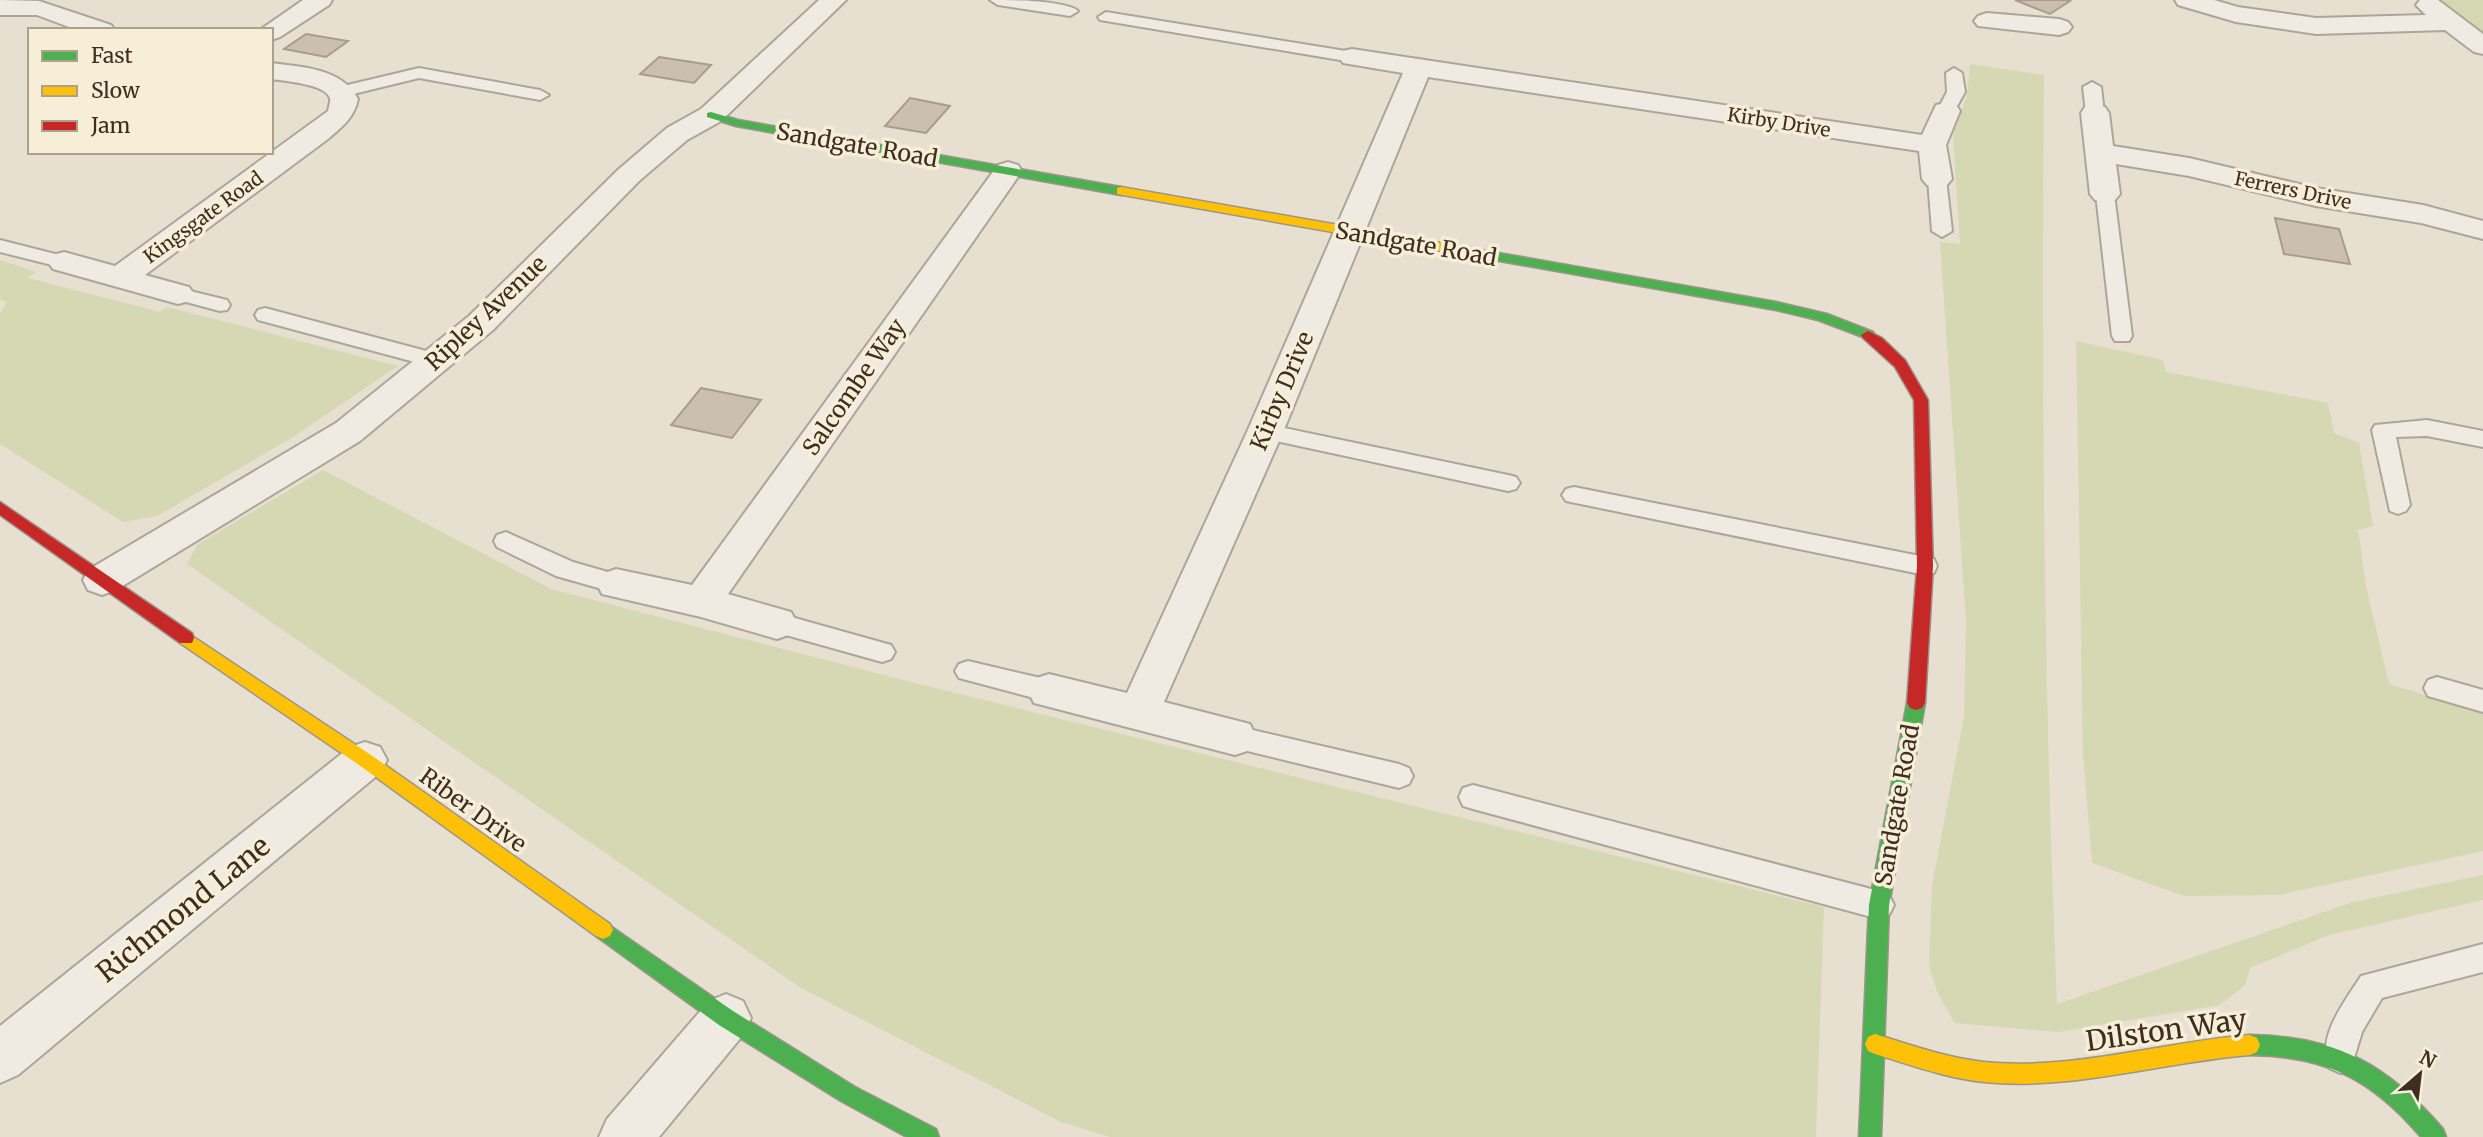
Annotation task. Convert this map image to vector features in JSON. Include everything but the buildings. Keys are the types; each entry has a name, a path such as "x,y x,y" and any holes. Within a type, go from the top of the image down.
{"street":[{"path":"273,31 320,0"},
{"name":"Ripley Avenue","path":"102,580 348,432 481,323 629,175 677,135 711,115 834,0"},
{"path":"2186,0 2236,14 2316,26 2450,22"},
{"path":"2422,0 2483,46"},
{"path":"10,4 32,6 96,28"},
{"path":"1986,21 2059,27"},
{"name":"Kirby Drive","path":"1352,57 1932,145"},
{"name":"Kirby Drive","path":"1139,712 1265,432 1419,67"},
{"path":"273,71 322,80 341,92"},
{"name":"Kingsgate Road","path":"121,277 318,133 341,112 344,100 341,92"},
{"path":"2094,100 2105,194"},
{"path":"1937,179 1932,145 1946,111"},
{"name":"Sandgate Road","path":"711,115 736,123 1776,306 1823,316 1880,341 1902,361 1914,379 1921,400 1925,566 1917,700 1879,905 1870,1137"},
{"name":"Ferrers Drive","path":"2102,153 2189,167 2316,197 2423,214 2483,230"},
{"name":"Salcombe Way","path":"701,602 1007,171"},
{"name":"Kingsgate Road","path":"64,262 177,294"},
{"name":"Riber Drive","path":"0,507 365,760 726,1018 848,1094 928,1137"},
{"path":"616,584 701,602 777,623"},
{"path":"1049,691 1235,737"},
{"name":"Richmond Lane","path":"0,1058 365,760"},
{"path":"625,1137 726,1018"},
{"name":"Dilston Way","path":"1875,1044 1998,1073 2066,1070 2200,1049 2268,1043 2340,1057 2386,1087 2435,1137"}],"lane":[{"path":"998,0 1070,11"},
{"name":"Kirby Drive","path":"1106,17 1352,57"},
{"path":"341,92 419,73 540,95"},
{"path":"1946,111 1956,92 1954,73"},
{"path":"1937,179 1942,231"},
{"path":"2105,194 2122,336"},
{"path":"0,246 64,262"},
{"path":"177,294 220,304"},
{"path":"265,315 437,361"},
{"path":"2398,505 2383,430 2427,428 2483,439"},
{"path":"1265,432 1508,483"},
{"path":"1574,495 1925,566"},
{"path":"506,541 565,569 616,584"},
{"path":"777,623 882,652"},
{"path":"968,671 1049,691"},
{"path":"2437,688 2483,701"},
{"path":"1235,737 1399,776"},
{"path":"1473,797 1879,905"},
{"path":"2340,1057 2347,1027 2372,986 2483,958"}],"green space":[{"path":"2440,0 2483,0 2483,34"},
{"path":"1970,64 2044,75 2044,540 2057,1004 2353,902 2483,875 2483,900 2329,935 2250,968 2245,985 2220,1005 2058,1032 1955,1023 1938,994 1929,966 1932,886 1964,716 1966,622 1940,242 1960,244 1953,135 1967,96"},
{"path":"0,260 36,272 28,278 160,312 167,307 398,366 290,439 157,516 123,522 0,444 0,313 7,302 0,299"},
{"path":"2076,341 2163,360 2166,372 2328,403 2334,433 2359,443 2373,526 2358,530 2366,586 2389,684 2483,713 2483,851 2279,895 2184,896 2092,863 2083,755"},
{"path":"323,470 551,589 911,682 1824,907 1816,1137 1110,1137 1061,1122 801,988 187,564 198,544"}],"traffic: fast":[{"path":"711,115 736,123 1121,191"},
{"path":"1487,255 1776,306 1822,317 1868,335"},
{"path":"1870,1137 1879,905 1916,703"},
{"path":"603,930 726,1018 848,1094 928,1137"},
{"path":"2250,1045 2306,1049 2354,1066 2397,1096 2435,1137"}],"traffic: slow":[{"path":"1121,191 1487,255"},
{"path":"186,638 365,760 603,930"},
{"path":"1875,1044 1952,1067 2000,1073 2063,1070 2187,1051 2250,1045"}],"traffic: jam":[{"path":"1868,335 1900,363 1921,400 1925,566 1916,703"},
{"path":"0,507 186,638"}]}
